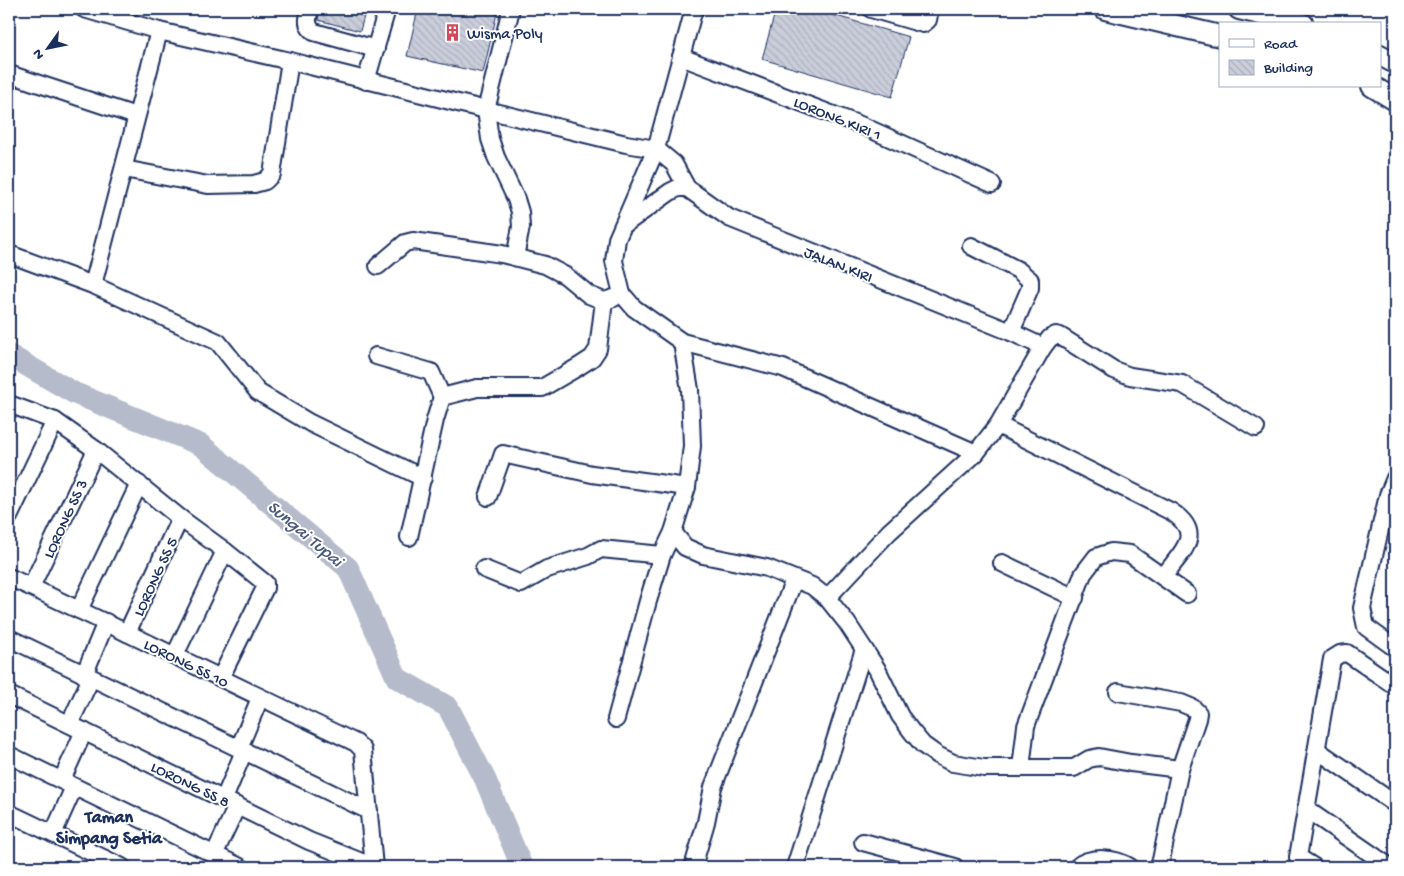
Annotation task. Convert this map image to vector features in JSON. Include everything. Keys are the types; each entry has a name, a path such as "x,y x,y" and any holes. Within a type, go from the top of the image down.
{"main road":[{"path":"1105,9 1219,36"},
{"path":"1239,9 1294,22"},
{"path":"1382,56 1395,63"},
{"path":"1375,88 1395,100"}],"street":[{"path":"84,9 159,31 290,61 626,144 656,149"},
{"path":"310,9 307,24 314,32 376,49"},
{"path":"366,81 387,9"},
{"path":"511,9 486,110 490,139 520,212 521,227 516,257"},
{"path":"694,9 656,149 617,239 614,261 622,294 634,308 682,342 783,368 976,453"},
{"path":"871,9 923,24 928,20 930,9"},
{"path":"93,285 159,31"},
{"name":"LORONG KIRI 1","path":"681,57 864,126 992,184"},
{"path":"124,170 208,185 254,184 265,181 272,174 290,61"},
{"path":"9,74 136,116"},
{"name":"JALAN KIRI","path":"656,149 674,164 687,188 729,218 1011,332 1043,347"},
{"path":"625,224 670,192 678,188 687,188"},
{"path":"378,266 405,243 413,241 516,257 545,265 566,276 589,295 604,302 622,294"},
{"path":"971,246 1018,270 1030,280 1030,288 1011,332"},
{"path":"9,254 93,285 218,342 258,392 310,423 423,478"},
{"path":"442,397 476,388 542,388 578,367 592,358 598,348 604,302"},
{"path":"826,598 889,532 976,453 998,425 1043,347 1050,338 1056,335 1114,370 1130,376 1182,384 1256,428"},
{"path":"616,719 662,555 673,532 686,486 692,446 690,390 682,342"},
{"path":"376,356 431,372 442,397 435,420 409,537"},
{"path":"9,404 54,421 96,450 265,583 265,588 221,677"},
{"path":"9,517 54,421"},
{"path":"998,425 1183,519 1189,530 1188,541 1163,577"},
{"name":"LORONG SS 3","path":"32,587 96,450"},
{"path":"488,497 503,454 592,474 686,486"},
{"path":"1395,478 1388,494 1362,608 1366,627 1395,648"},
{"path":"79,610 139,484"},
{"name":"LORONG SS 5","path":"127,633 180,518"},
{"path":"673,532 685,546 703,555 767,568 812,586 826,598 847,623 876,669 900,716 923,744 937,755 953,763 984,768 1074,768 1090,759 1099,757 1180,769"},
{"path":"484,570 521,584 547,569 601,550 662,555"},
{"path":"175,656 225,551"},
{"path":"1022,768 1026,726 1083,574 1096,557 1111,552 1130,554 1187,594"},
{"path":"1002,562 1075,598"},
{"name":"LORONG SS 10","path":"9,576 356,743 363,750 369,811"},
{"path":"693,867 706,822 713,787 794,580"},
{"path":"53,834 68,783 77,727 88,677 106,622"},
{"path":"9,638 369,811 374,867"},
{"path":"795,867 864,649"},
{"path":"1314,867 1298,857 1332,659 1340,654 1347,653 1395,686"},
{"path":"1118,692 1181,703 1193,708 1198,713 1180,769 1158,867"},
{"name":"LORONG SS 8","path":"9,695 309,841 374,867"},
{"path":"220,861 241,750 260,698"},
{"path":"1317,750 1395,804"},
{"path":"9,755 220,861 240,867"},
{"path":"1306,809 1390,867"},
{"path":"9,813 122,867"},
{"path":"863,842 946,866"},
{"path":"1078,867 1083,862 1096,858 1125,864 1130,867"}],"building":[{"path":"320,9 366,9 360,31 318,20"},
{"name":"Wisma Poly","path":"418,9 498,9 483,73 407,56"},
{"path":"776,9 812,9 909,37 892,97 762,59"}],"waterway":[{"name":"Sungai Tupai","path":"9,355 74,393 201,445 348,568 397,678 448,707 485,779 522,867"}],"place":[{"name":"Wisma Poly","path":"453,32"}],"district":[{"name":"Taman Simpang Setia","path":"109,826"}]}
